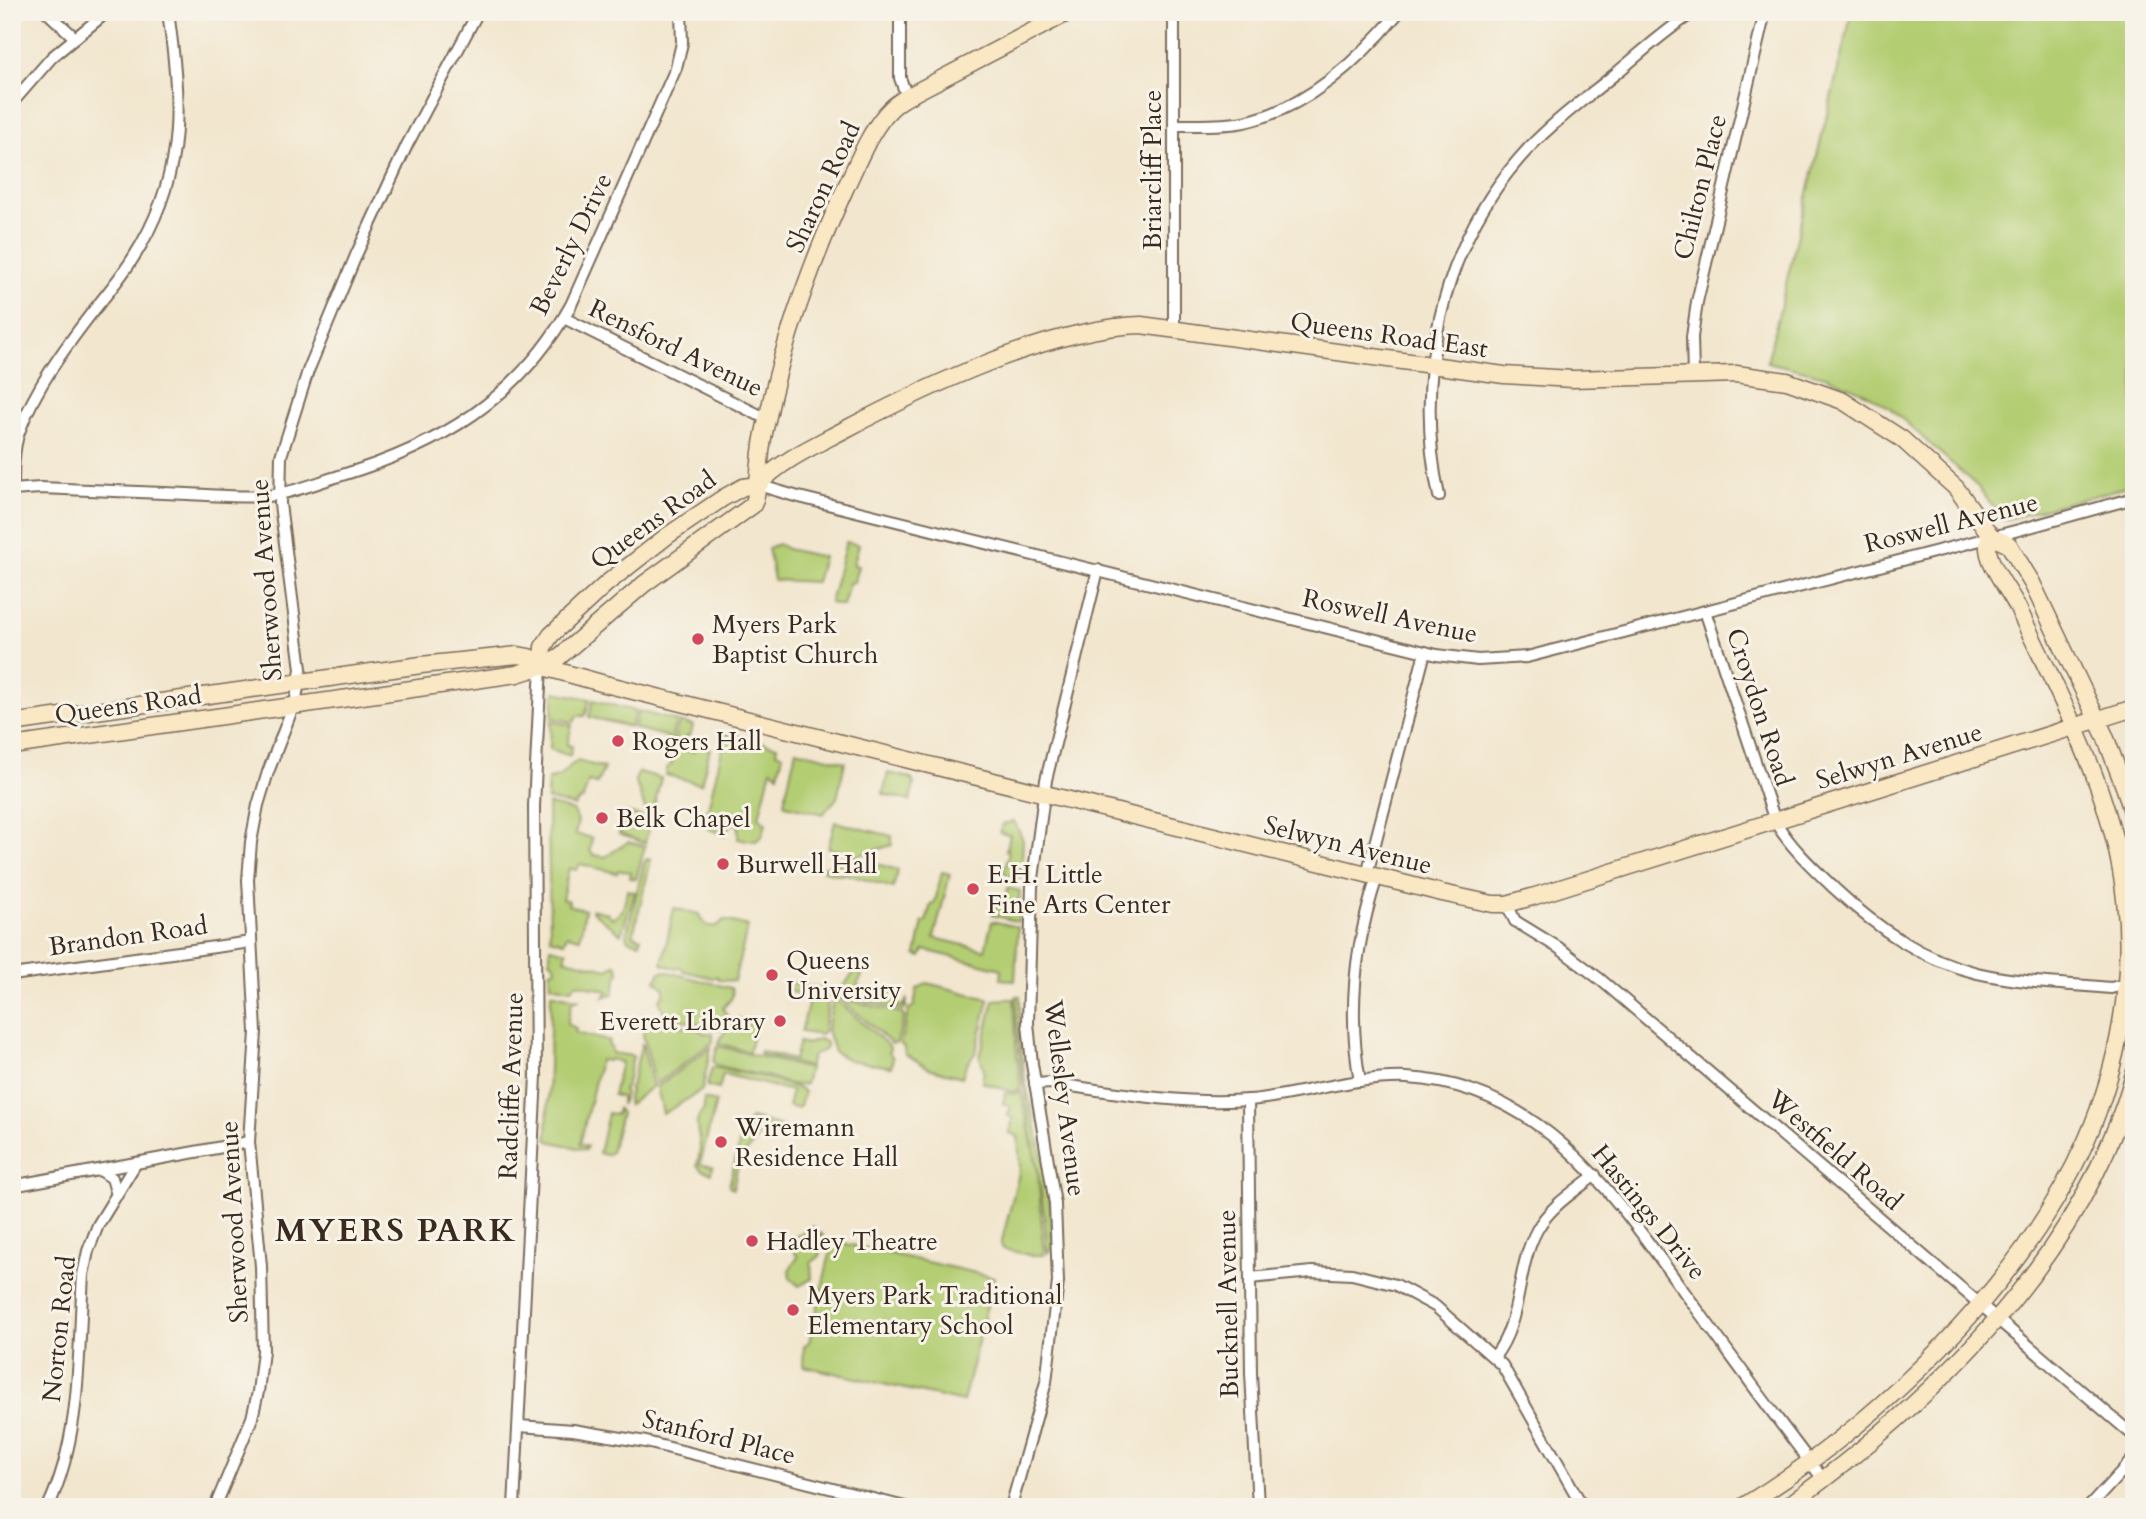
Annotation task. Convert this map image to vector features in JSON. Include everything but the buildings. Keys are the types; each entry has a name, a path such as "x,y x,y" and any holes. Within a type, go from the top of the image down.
{"street":[{"path":"47,12 74,37"},
{"path":"12,103 29,81 74,37 107,12"},
{"path":"13,490 17,442 31,406 78,330 129,265 151,226 165,191 178,118 174,57 167,12"},
{"name":"Sherwood Avenue","path":"215,1507 252,1418 263,1351 262,1283 249,1142 256,1032 248,880 255,818 299,682 300,661 279,494 281,456 308,370 331,313 407,145 478,12"},
{"name":"Beverly Drive","path":"13,490 40,488 259,496 279,494 394,458 457,426 488,404 517,378 564,318 579,290 676,68 682,40 681,12"},
{"path":"900,12 900,78 907,97"},
{"name":"Sharon Road","path":"758,485 767,419 793,322 828,226 853,172 882,120 896,104 907,97 1069,12"},
{"name":"Briarcliff Place","path":"1174,12 1174,328"},
{"path":"1175,125 1236,123 1285,108 1340,71 1360,54 1399,12"},
{"path":"1438,496 1429,435 1434,366 1443,309 1456,264 1477,218 1525,151 1693,12"},
{"name":"Chilton Place","path":"1693,375 1692,337 1697,302 1765,12"},
{"name":"Rensford Avenue","path":"564,318 767,419"},
{"name":"Queens Road East","path":"758,485 781,465 836,435 908,398 988,364 1063,338 1141,325 1503,375 1573,379 1693,375 1776,378 1823,392 1851,405 1902,439 1949,480 1991,537"},
{"name":"Roswell Avenue","path":"758,485 1466,660 1518,658 2134,498"},
{"name":"Queens Road","path":"12,746 517,674 541,666 559,657 654,576 746,511 752,505 758,485 740,488 702,512 615,577 564,621 543,647 541,666"},
{"path":"1742,1507 1810,1462 1893,1393 1979,1304 2042,1220 2083,1147 2106,1088 2114,1057 2130,983 2121,869 2104,799 2075,727 2015,603 1988,556 1986,545 1991,537 2009,545 2024,568 2097,720 2134,818"},
{"name":"Wellesley Avenue","path":"1011,1507 1046,1382 1057,1295 1056,1215 1030,1045 1028,995 1032,886 1043,794 1098,570"},
{"name":"Croydon Road","path":"1705,611 1775,821 1812,867 1858,910 1892,936 1930,957 1978,973 2111,988 2130,983"},
{"path":"497,656 527,645 564,621"},
{"path":"1360,1081 1353,1023 1354,973 1372,876 1425,652"},
{"name":"Queens Road","path":"12,723 497,656 527,656 541,666"},
{"name":"Selwyn Avenue","path":"541,666 1372,876 1487,903 1507,904 2134,708"},
{"name":"Radcliffe Avenue","path":"514,1507 537,1065 534,806 541,666"},
{"path":"67,715 70,738"},
{"name":"Westfield Road","path":"1507,904 1515,921 1597,976 2134,1436"},
{"name":"Brandon Road","path":"12,975 251,942"},
{"path":"1786,1507 1867,1446 1919,1401 1996,1318 2051,1247 2090,1186 2117,1125 2134,1073"},
{"name":"Hastings Drive","path":"1035,1084 1051,1083 1176,1100 1248,1100 1386,1078 1424,1080 1457,1086 1487,1096 1545,1130 1595,1175 1628,1215 1824,1480"},
{"name":"Bucknell Avenue","path":"1248,1100 1252,1425 1258,1507"},
{"path":"12,1186 249,1142"},
{"name":"Norton Road","path":"48,1507 64,1467 72,1431 86,1260 99,1225 136,1163"},
{"path":"100,1170 112,1178 117,1195"},
{"path":"1494,1357 1509,1331 1536,1231 1558,1204 1595,1175"},
{"path":"1250,1278 1328,1272 1362,1275 1389,1282 1414,1293 1442,1311 1506,1370 1583,1507"},
{"name":"Stanford Place","path":"519,1426 573,1430 623,1438 905,1507"},
{"path":"2089,1507 2134,1458"}],"green space":[{"path":"1852,12 2134,12 2134,485 2003,520 1978,487 1890,408 1865,393 1825,376 1767,362"},
{"path":"846,542 859,545 853,565 858,566 854,582 849,583 843,606 830,603"},
{"path":"778,544 787,549 823,557 816,582 774,580 768,548"},
{"path":"555,692 590,699 585,716 577,716 574,722 552,718"},
{"path":"593,700 635,711 631,727 589,717"},
{"path":"638,711 676,721 668,752 665,751 668,737 634,728"},
{"path":"551,721 572,725 567,745 572,746 570,756 550,749"},
{"path":"679,722 693,725 691,734 683,740 685,749 693,752 699,746 710,749 701,784 666,775 667,768 672,764 670,757"},
{"path":"726,733 777,746 776,752 783,755 778,774 771,769 759,817 766,824 762,836 756,841 738,839 738,824 731,823 725,835 709,829 705,821"},
{"path":"796,750 845,762 837,798 823,814 786,805 784,802"},
{"path":"578,761 604,768 597,784 588,782 583,799 574,806 547,799 548,779 559,776"},
{"path":"639,772 661,778 652,816 647,814 635,780"},
{"path":"888,773 911,778 914,784 910,801 883,794"},
{"path":"548,804 573,811 578,821 575,834 592,838 590,851 594,855 605,857 628,842 645,846 636,879 630,878 631,872 618,870 617,873 580,864 576,870 569,868 562,899 569,901 568,905 585,910 580,938 567,935 564,942 550,938"},
{"path":"625,813 644,817 630,823 634,827 644,819 648,831 645,843 619,834"},
{"path":"1014,821 1023,840 1021,878 1004,874 1010,835 1000,833 1002,825"},
{"path":"835,822 892,836 892,845 856,856 828,848"},
{"path":"856,858 898,870 893,888 843,873 823,871 823,867"},
{"path":"647,859 651,860 633,935 641,938 640,943 628,940 626,936"},
{"path":"942,872 950,874 934,938 985,950 992,921 1018,927 1015,981 1001,979 1002,969 924,950 921,957 916,955 923,922 926,922 930,907 935,902"},
{"path":"1008,888 1020,891 1018,922 993,915 998,898 1005,899"},
{"path":"627,890 635,892 621,934 592,909 607,913 612,918 616,916 623,907"},
{"path":"674,908 699,914 703,922 710,926 717,926 724,920 748,926 734,981 719,980 717,976 713,978 684,971 681,967 677,969 662,964"},
{"path":"550,947 567,951 565,959 608,969 616,964 619,971 613,994 604,997 608,991 577,983 571,989 551,985 550,971 555,970 556,966 550,960"},
{"path":"857,969 862,976 857,985 884,1000 888,993 897,996 898,1005 904,1006 907,999 906,1008 903,1010 840,995 841,989"},
{"path":"664,971 731,988 732,997 723,1008 727,1016 723,1027 715,1029 665,1015 659,1000 664,994 664,988 656,981 659,973"},
{"path":"793,982 825,990 828,1005 821,1035 801,1032 810,997 791,992"},
{"path":"927,983 989,999 976,1052 966,1065 962,1077 931,1069 905,1054 904,1047 900,1044 909,1009 914,1006 917,989"},
{"path":"551,993 580,1000 572,1001 567,1024 576,1028 575,1033 609,1041 608,1046 611,1047 612,1053 633,1056 621,1105 621,1097 613,1095 621,1062 600,1060 580,1144 587,1146 586,1150 547,1139"},
{"path":"1016,996 1020,996 1020,1033 1025,1081 1048,1181 1053,1247 1047,1253 1045,1221 1020,1061"},
{"path":"840,998 902,1013 904,1017 897,1043 892,1044"},
{"path":"1014,999 1021,1088 1012,1092 982,1082 984,1069 980,1057 994,1000"},
{"path":"837,1000 890,1047 889,1052 893,1058 891,1067 849,1060 834,1052 827,1030 833,1001"},
{"path":"648,1017 703,1033 713,1033 713,1042 656,1084 643,1035"},
{"path":"738,1018 755,1026 749,1052 718,1043"},
{"path":"819,1039 826,1042 825,1048 813,1055 809,1067 759,1054 760,1051 794,1060 799,1042 807,1044"},
{"path":"642,1043 653,1086 628,1105 627,1102"},
{"path":"718,1046 809,1069 805,1084 788,1083 716,1065 713,1061"},
{"path":"711,1047 702,1090 663,1114 657,1087"},
{"path":"712,1067 763,1077 801,1089 804,1092 800,1106 788,1106 792,1091 723,1074 719,1089 707,1086"},
{"path":"1021,1091 1038,1173 1044,1255 1029,1255 1003,1249 1001,1245 1020,1169 1018,1136 1009,1133 1013,1118 1008,1116 1010,1106 1003,1104 1005,1093 1014,1094"},
{"path":"704,1099 716,1102 700,1164 713,1167 711,1173 701,1170 697,1165 700,1148 697,1123 704,1109"},
{"path":"618,1109 621,1113 611,1152 606,1155 599,1153 608,1113 616,1115"},
{"path":"751,1118 778,1125 793,1135 780,1134 761,1125 756,1140 739,1161 733,1189 729,1186 742,1133"},
{"path":"810,1227 823,1235 820,1256 811,1263 812,1279 799,1286 790,1278 789,1270 798,1257 795,1253 796,1237"},
{"path":"833,1241 994,1277 963,1402 803,1366 804,1346 809,1342"}],"place":[{"name":"Myers Park Baptist Church","path":"698,639"},
{"name":"Rogers Hall","path":"618,741"},
{"name":"Belk Chapel","path":"602,818"},
{"name":"Burwell Hall","path":"723,864"},
{"name":"E.H. Little Fine Arts Center","path":"973,889"},
{"name":"Queens University","path":"772,975"},
{"name":"Everett Library","path":"780,1021"},
{"name":"Wiremann Residence Hall","path":"721,1142"},
{"name":"Hadley Theatre","path":"752,1241"},
{"name":"Myers Park Traditional Elementary School","path":"793,1310"}],"district":[{"name":"MYERS PARK","path":"396,1230"}]}
